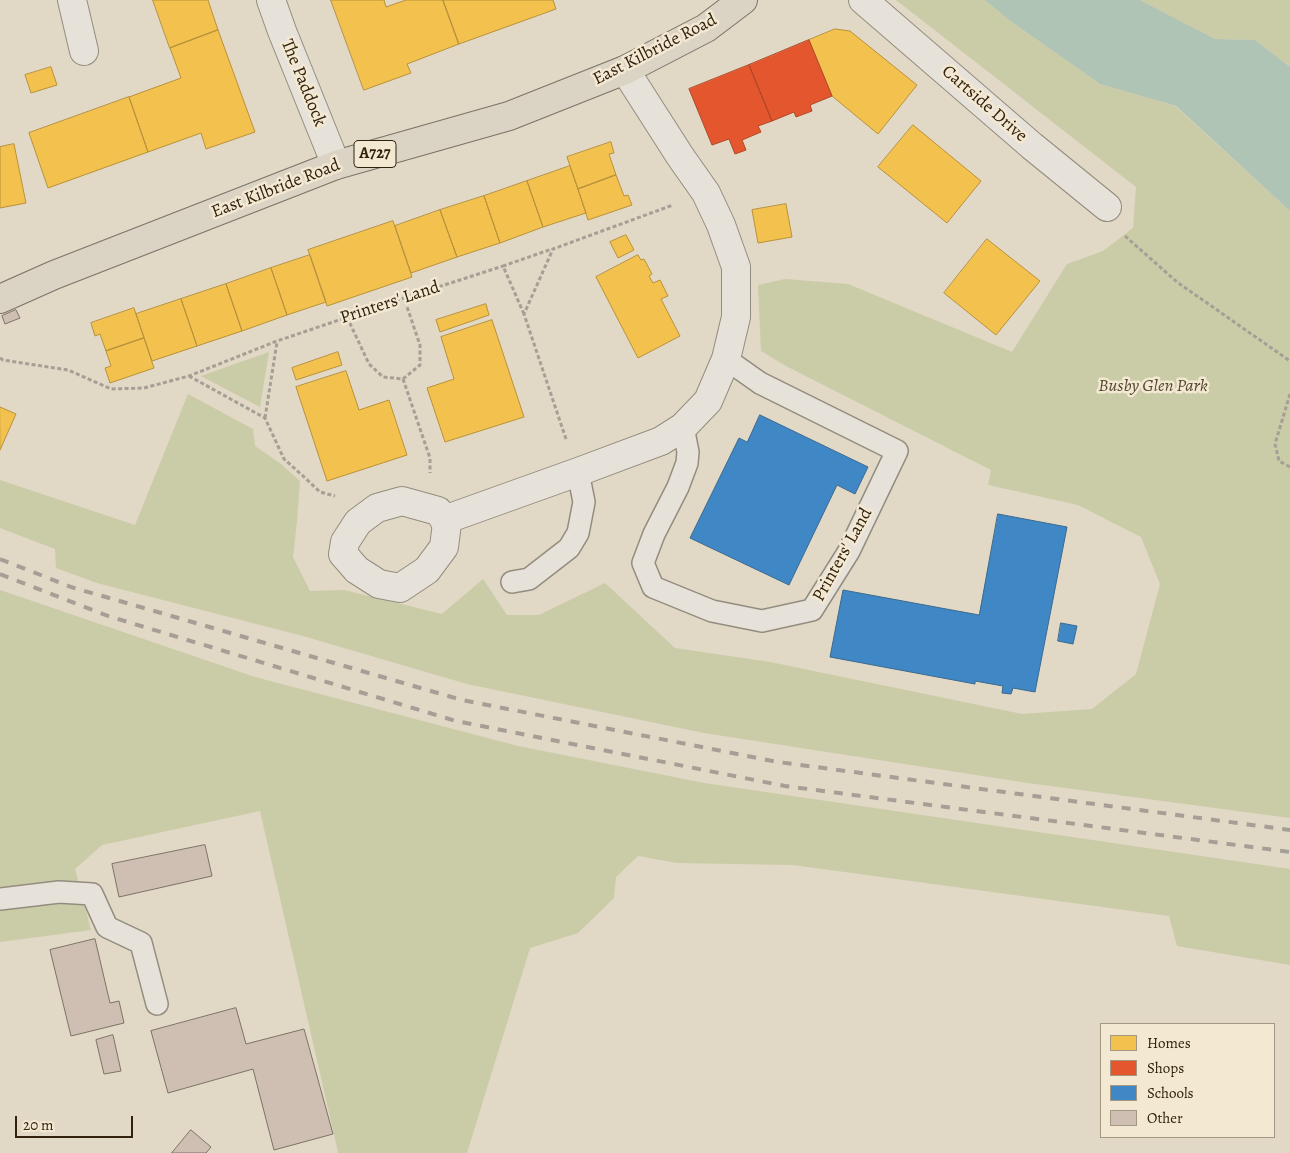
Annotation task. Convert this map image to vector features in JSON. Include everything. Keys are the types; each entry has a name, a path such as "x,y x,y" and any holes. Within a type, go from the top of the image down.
{"main road":[{"name":"East Kilbride Road","path":"0,298 54,275 336,165 510,116 625,70 706,28 744,0"}],"street":[{"path":"72,0 84,51"},
{"name":"The Paddock","path":"271,0 336,165"},
{"name":"Cartside Drive","path":"862,0 1032,146 1107,207"},
{"path":"433,513 578,472 661,441 683,427 708,401 726,359 736,317 736,267 721,226 706,193 625,70"},
{"path":"402,501 433,513 447,523 444,547 427,570 400,588 379,584 356,570 343,554 346,542 358,522 377,508 402,501"}],"lane":[{"name":"Printers' Land","path":"683,427 688,452 687,463 678,487 654,534 642,563 653,587 712,611 762,621 812,610 849,551 897,451 760,383 726,359"},
{"path":"512,582 529,579 569,548 578,534 584,502 578,472"},
{"path":"0,898 59,892 92,894 107,927 141,943 157,1004"}],"path":[{"name":"Printers' Land","path":"0,358 68,370 111,389 144,388 188,376 347,317 503,266 706,193"},
{"path":"1107,207 1117,228 1177,282 1290,361"},
{"path":"524,314 552,249"},
{"path":"503,266 524,314 578,472"},
{"path":"347,317 369,364 383,377 403,379 420,364 420,345 404,298"},
{"path":"277,342 265,418 284,459 320,492 341,498 370,513"},
{"path":"188,376 265,418"},
{"path":"403,379 430,458 433,513"},
{"path":"1290,394 1274,444 1280,460 1290,468"}],"green space":[{"name":"Busby Glen Park","path":"896,0 985,0 1009,20 1100,84 1175,106 1290,211 1290,818 1028,783 704,733 467,684 303,636 97,583 56,568 55,549 0,528 0,480 135,525 188,394 253,429 255,446 281,464 300,481 293,557 310,591 344,590 442,614 483,579 507,615 539,615 605,583 675,648 770,662 1022,714 1092,709 1136,674 1160,584 1141,537 1078,505 988,485 991,470 786,366 761,351 758,285 785,279 848,284 1012,352 1067,264 1103,251 1133,228 1136,187"},
{"path":"1140,0 1290,0 1290,67 1255,40 1215,39"},
{"path":"269,352 260,407 201,376"},
{"path":"0,590 255,677 518,746 704,783 1290,869 1290,965 1177,946 1169,916 793,865 677,863 638,856 616,877 614,898 578,933 530,948 467,1153 337,1153 260,811 102,845 75,869 91,930 0,942"}],"shaded area":[{"path":"985,0 1140,0 1215,39 1255,40 1290,67 1290,211 1176,106 1100,84 1009,20"}],"building: Homes":[{"path":"153,0 208,0 218,30 170,48"},
{"path":"331,0 384,0 386,7 406,0 443,0 459,44 407,64 411,73 364,90"},
{"path":"443,0 553,0 556,9 459,44"},
{"path":"835,29 850,31 917,85 878,134 832,96 809,40"},
{"path":"218,30 255,132 206,149 201,133 148,152 129,97 181,78 170,48"},
{"path":"51,67 57,85 31,93 25,75"},
{"path":"129,97 148,152 48,188 29,133"},
{"path":"913,125 981,181 947,223 878,167"},
{"path":"611,142 614,153 609,154 616,175 578,189 567,157"},
{"path":"14,144 26,203 0,208 0,147"},
{"path":"570,166 586,213 543,227 527,181"},
{"path":"616,175 624,196 628,195 632,205 588,220 578,189"},
{"path":"527,181 543,227 500,243 484,196"},
{"path":"484,196 500,243 457,257 440,210"},
{"path":"786,204 792,237 758,243 752,210"},
{"path":"440,210 457,257 411,273 395,226"},
{"path":"393,221 412,277 327,306 308,250"},
{"path":"626,235 634,250 618,258 610,242"},
{"path":"987,239 1040,281 996,335 944,293"},
{"path":"310,255 326,302 287,315 271,268"},
{"path":"638,255 641,260 644,259 652,274 649,276 653,283 660,280 668,296 661,299 680,336 638,358 596,277"},
{"path":"271,268 287,315 242,331 226,284"},
{"path":"226,284 242,331 197,346 181,299"},
{"path":"181,299 197,346 152,361 136,314"},
{"path":"486,304 489,315 440,332 436,320"},
{"path":"134,308 144,338 106,351 100,334 95,336 91,323"},
{"path":"492,320 524,417 445,442 427,388 454,379 441,337"},
{"path":"144,338 154,368 110,383 105,368 111,366 106,351"},
{"path":"338,352 342,365 296,380 292,368"},
{"path":"346,371 359,410 389,400 407,455 327,481 296,387"},
{"path":"0,407 16,414 0,450"}],"building: Shops":[{"path":"809,40 832,96 810,105 812,111 796,117 794,112 772,121 749,65"},
{"path":"749,65 772,121 758,126 761,132 742,140 746,150 735,154 729,139 712,145 689,89"}],"building: Schools":[{"path":"760,415 868,467 855,494 837,485 789,585 690,538 739,438 747,442"},
{"path":"998,514 1067,527 1035,692 1013,688 1011,694 1002,693 1003,686 975,681 975,684 830,657 843,590 979,615"},
{"path":"1061,623 1077,626 1073,644 1058,641"}],"building: Other":[{"path":"16,310 20,318 5,324 2,316"},
{"path":"205,845 212,876 119,897 112,864"},
{"path":"95,939 110,1003 119,1001 124,1023 71,1036 50,950"},
{"path":"236,1008 246,1044 304,1029 333,1134 274,1150 253,1069 168,1093 151,1031"},
{"path":"113,1035 121,1071 104,1074 96,1040"},
{"path":"191,1130 211,1147 206,1153 172,1153"}],"railway":[{"path":"0,559 71,587 462,700 778,762 1290,830"},
{"path":"0,574 108,616 456,721 785,786 1290,852"}]}
